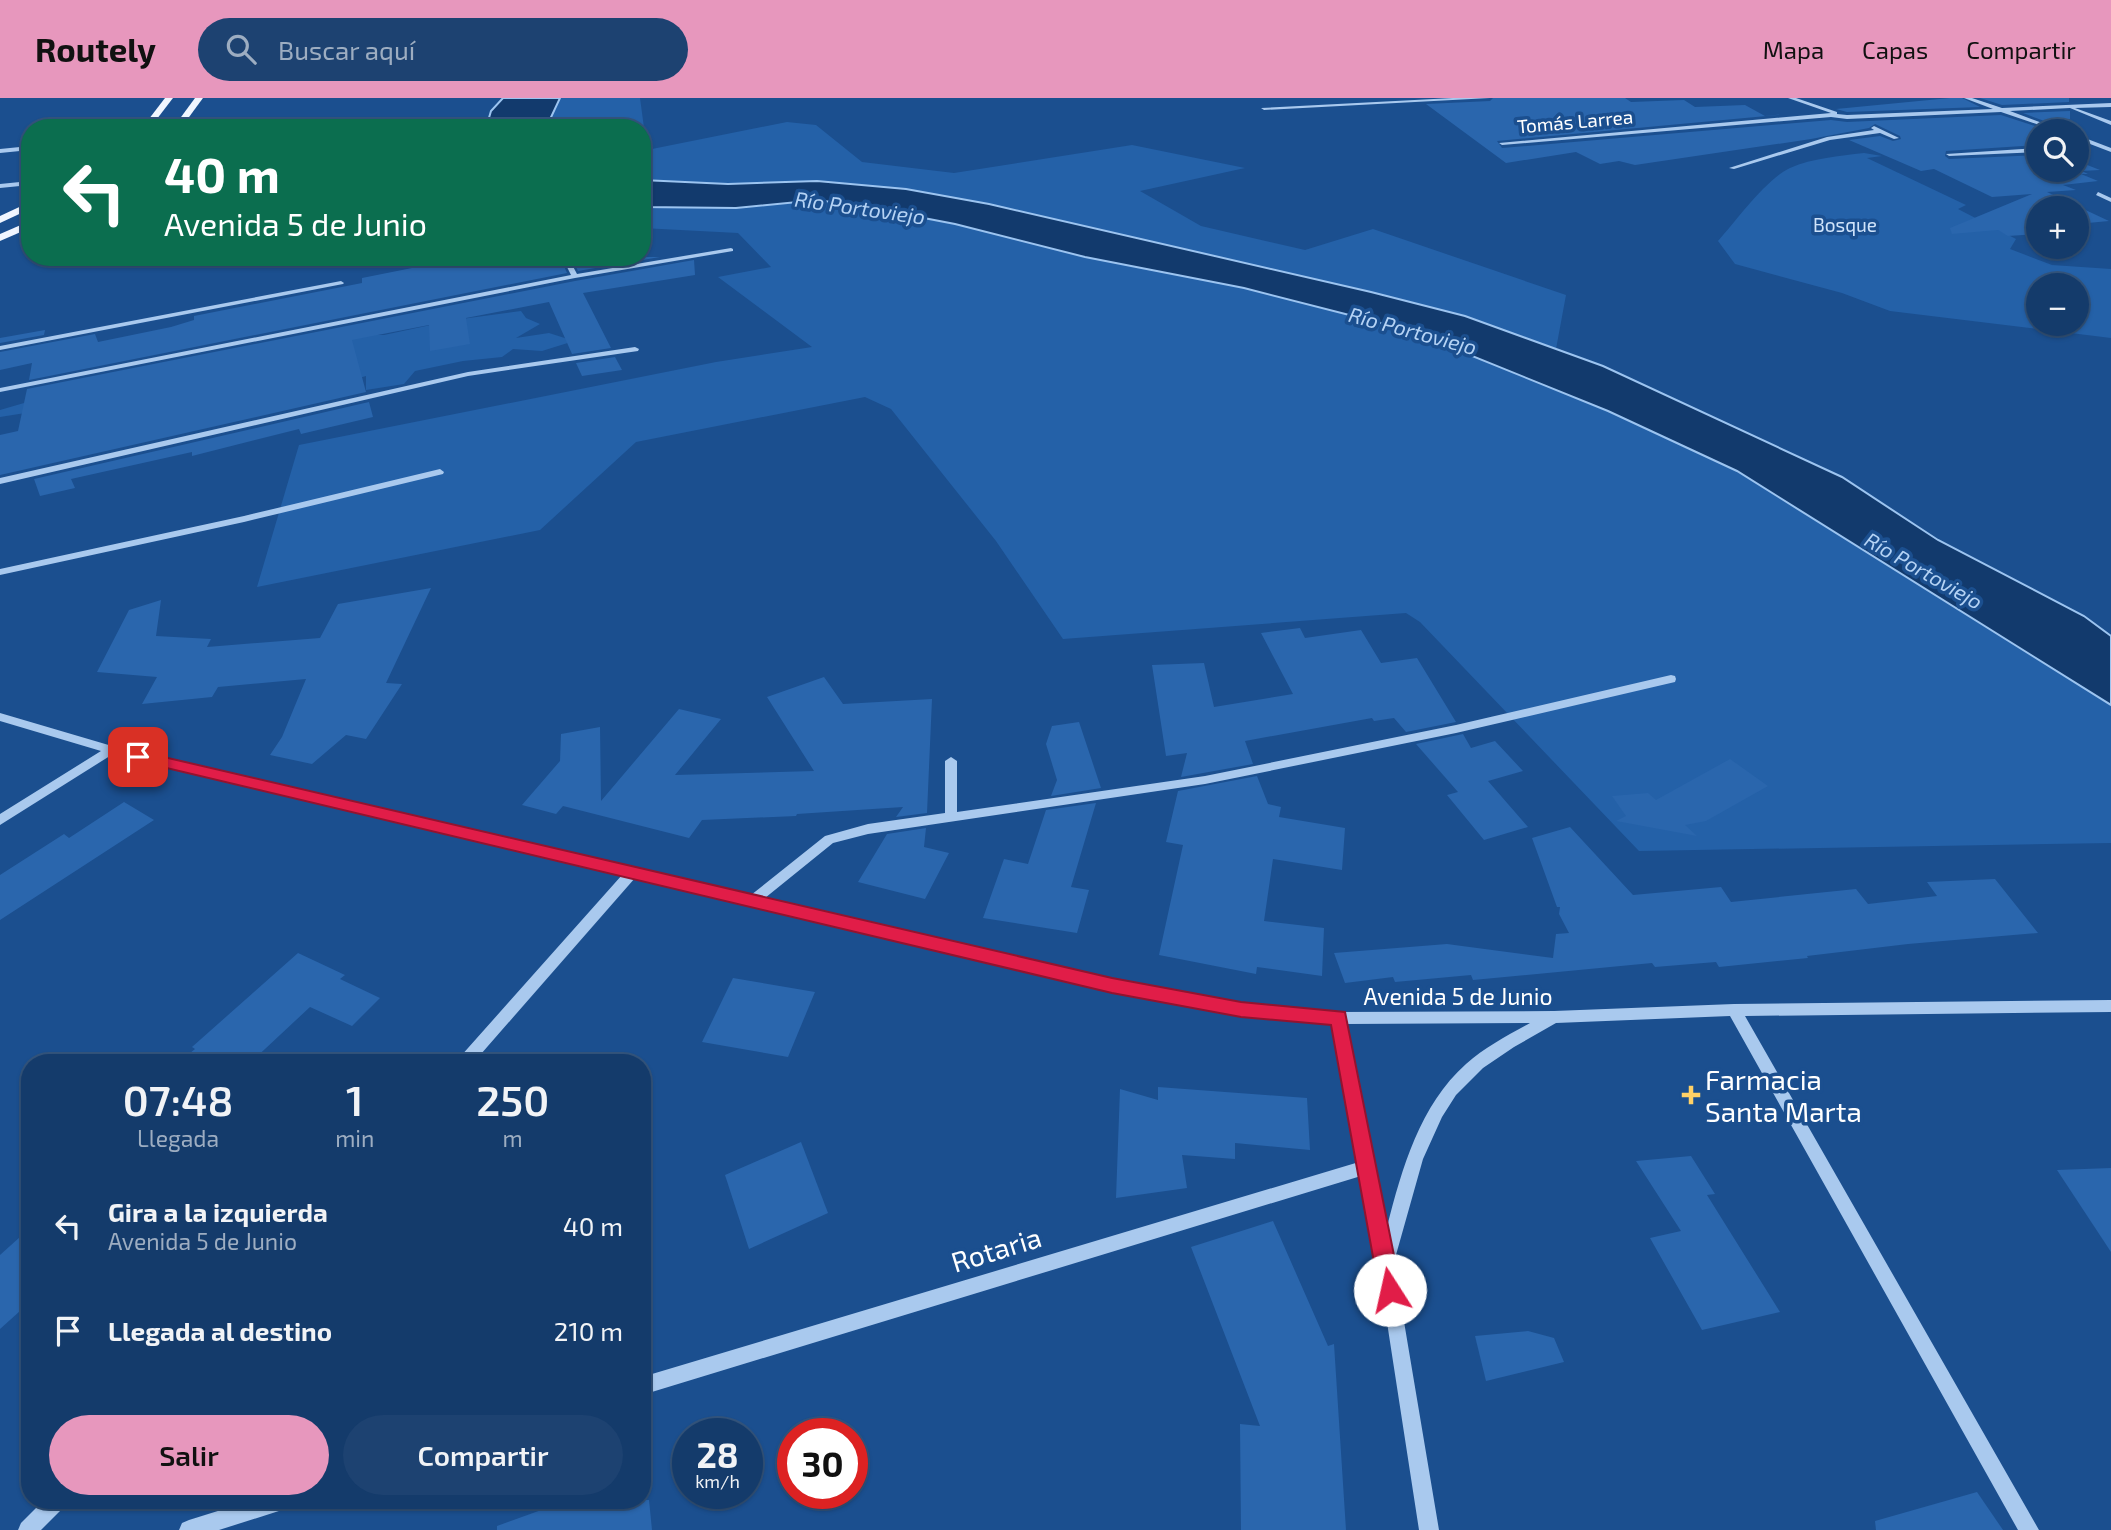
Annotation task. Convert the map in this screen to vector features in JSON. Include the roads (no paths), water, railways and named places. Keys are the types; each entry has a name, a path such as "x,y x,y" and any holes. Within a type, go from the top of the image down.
{"main road":[{"path":"153,119 169,98"},
{"path":"184,119 199,98"},
{"path":"0,220 21,210"},
{"path":"0,238 21,228"}],"street":[{"path":"1265,108 1487,98"},
{"path":"1788,98 1831,116"},
{"path":"1788,98 1847,117 1896,138"},
{"path":"1967,98 2028,119"},
{"path":"2047,101 2111,123"},
{"name":"Tomás Larrea","path":"1502,144 1831,116 2111,105"},
{"path":"1732,168 1829,138 1881,131"},
{"path":"2089,141 2109,148"},
{"path":"2089,149 2109,148"},
{"path":"0,151 21,149"},
{"path":"1950,154 2026,151"},
{"path":"0,186 21,184"},
{"path":"2111,193 2098,194 2111,200"},
{"path":"651,263 731,250"},
{"path":"570,266 575,276"},
{"path":"0,390 635,266"},
{"path":"0,348 341,283"},
{"path":"0,481 468,374 635,349"},
{"path":"0,572 244,519 440,472"},
{"path":"755,900 829,839 868,829 1205,779 1456,729 1671,680"},
{"name":"Avenida 5 de Junio","path":"0,717 111,750 1112,985 1241,1009 1339,1018 1554,1017 1734,1010 2111,1006"},
{"path":"0,820 111,750"},
{"path":"951,761 951,816"},
{"path":"472,1054 633,871"},
{"path":"1734,1010 2029,1530"},
{"path":"1385,1264 1413,1164 1428,1123 1469,1071 1510,1041 1554,1017"},
{"path":"1339,1018 1385,1264 1429,1530"},
{"name":"Rotaria","path":"651,1383 1366,1167"},
{"path":"28,1530 48,1509"},
{"path":"190,1530 254,1509"}],"water":[{"path":"503,98 560,98 550,119 489,119 491,111"},
{"name":"Río Portoviejo","path":"651,180 728,184 817,181 906,189 989,204 1465,316 1603,366 1842,477 1938,540 2084,616 2111,636 2111,705 1737,471 1608,411 1408,330 1244,288 1085,257 955,224 877,209 818,200 736,208 651,207"}],"place":[{"name":"Farmacia Santa Marta","path":"1691,1095"}],"park label":[{"name":"Bosque","path":"1845,224"}]}
